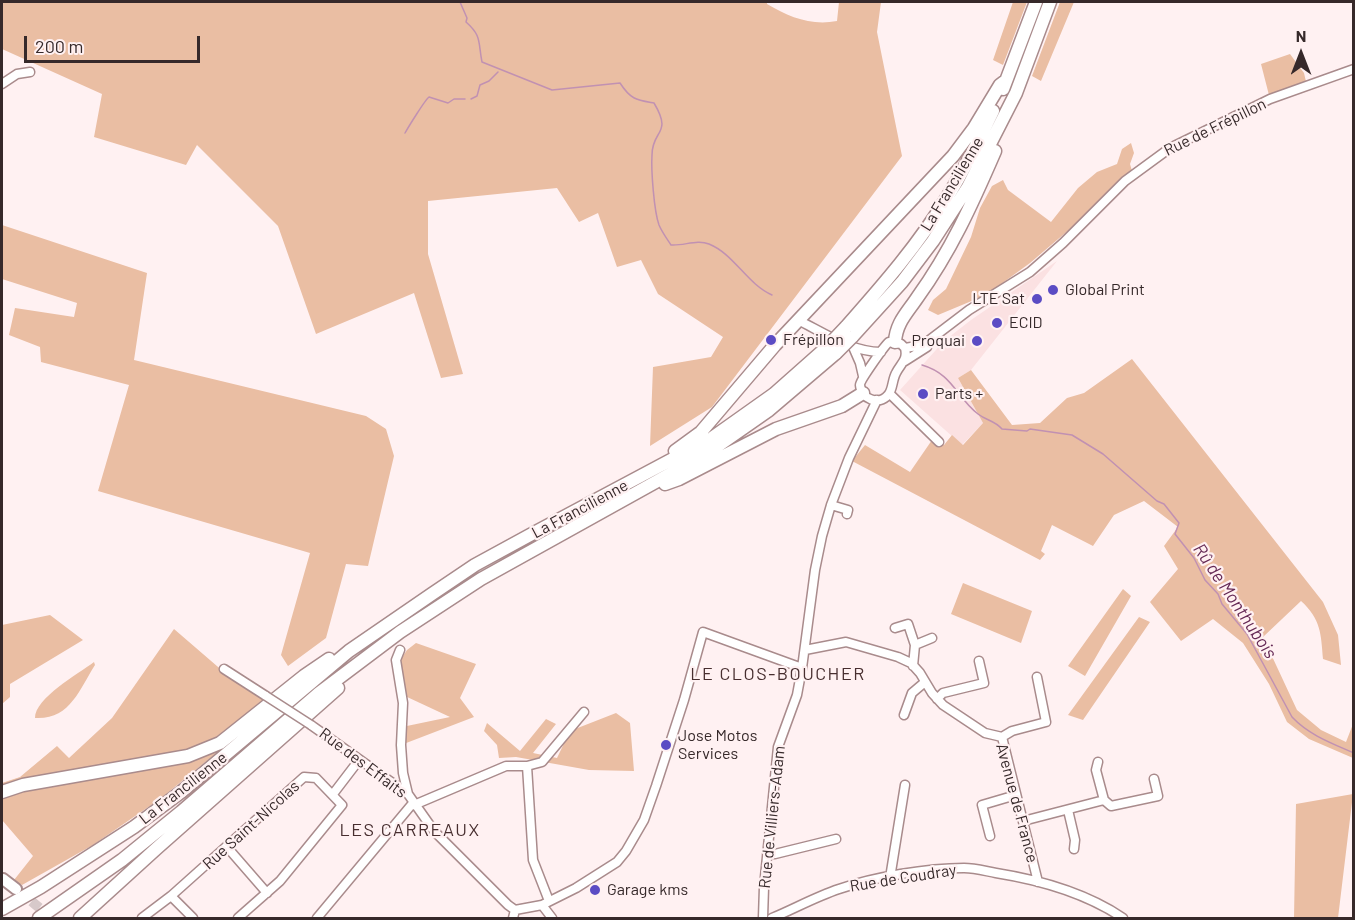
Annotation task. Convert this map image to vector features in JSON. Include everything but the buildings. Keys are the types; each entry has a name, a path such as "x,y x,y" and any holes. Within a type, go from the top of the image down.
{"highway":[{"name":"La Francilienne","path":"850,337 948,196 973,153 1002,93 1004,82 1036,2"},
{"name":"La Francilienne","path":"2,909 92,855 163,806 349,651 476,566 712,438 850,337 902,282 949,217 973,177 1016,93 1050,2"},
{"path":"622,487 638,473 701,432 754,368 953,156 1004,82"},
{"path":"900,345 895,330 940,266 955,239 1016,100 1016,93"},
{"name":"La Francilienne","path":"39,918 60,906 122,860 319,693 400,632 473,584 706,454 769,410 831,350"},
{"path":"635,495 679,479 776,429 865,396"},
{"path":"2,790 23,784 188,756 220,743 304,676 342,651 349,651"},
{"path":"80,918 358,671 360,663"}],"street":[{"name":"Rue de Frépillon","path":"940,333 969,310 1030,272 1125,181 1170,148 1270,99 1353,69"},
{"path":"2,81 17,74 30,72"},
{"path":"798,320 850,337 870,352 880,352"},
{"path":"871,412 860,384 885,345 889,342 900,345 923,345 940,333"},
{"path":"865,396 878,400 890,394 895,374 905,361 928,346 940,333"},
{"path":"850,337 863,376"},
{"path":"900,345 905,361"},
{"path":"890,394 939,442"},
{"name":"Rue de Villiers-Adam","path":"763,918 778,747 797,694 815,570 831,505 878,400"},
{"path":"831,505 848,510 847,514"},
{"path":"895,628 908,624 915,645 914,666"},
{"path":"514,914 545,903 576,888 617,862 638,831 656,786 684,702 703,632 802,668"},
{"path":"915,645 932,638"},
{"name":"Avenue de France","path":"805,650 846,642 898,657 914,666 943,705 985,733 1002,736 1038,882"},
{"path":"400,650 396,660 403,703 403,773 408,794"},
{"path":"937,699 943,693 984,683 979,661"},
{"name":"Rue des Effaits","path":"224,669 311,725 408,794 449,846 514,914"},
{"path":"1002,736 1012,730 1046,722 1037,677"},
{"path":"904,716 912,693 926,682"},
{"path":"316,918 414,804 506,766 527,766 542,762 584,712"},
{"path":"238,918 280,882 342,805 333,795 359,760"},
{"path":"1098,762 1096,771 1104,800 1111,806 1158,796 1154,779"},
{"path":"2,790 15,783 123,763"},
{"path":"527,766 533,860 545,903 552,918"},
{"name":"Rue Saint-Nicolas","path":"142,918 171,896 304,777 316,778 333,795"},
{"path":"890,878 905,785"},
{"path":"990,836 982,805 1016,795"},
{"path":"1023,821 1104,800"},
{"path":"1068,810 1075,840 1074,849"},
{"path":"767,853 775,854 836,839"},
{"path":"227,847 267,893"},
{"name":"Rue de Coudray","path":"777,917 818,896 839,889 930,871 966,868 1038,882 1072,893 1123,918"},
{"path":"171,896 193,918"}],"shaded area":[{"path":"2,2 767,2 792,16 809,21 827,22 837,21 839,2 881,2 877,32 902,156 712,407 650,446 653,367 711,357 723,337 658,294 641,260 617,267 598,213 579,222 557,188 428,201 428,254 463,374 441,378 414,293 316,334 278,226 197,145 186,165 94,137 102,94 2,49"},
{"path":"1013,2 1027,2 1003,65 993,60"},
{"path":"1060,2 1074,2 1041,81 1032,76"},
{"path":"1290,54 1304,73 1307,86 1270,99 1261,64"},
{"path":"1131,143 1134,153 1130,164 1132,171 1030,263 986,295 938,315 928,310 933,300 946,289 971,237 980,208 992,186 1003,180 1008,190 1051,222 1078,188 1097,172 1117,164 1122,149"},
{"path":"2,225 147,273 134,360 366,416 386,429 394,456 368,566 346,564 326,638 288,666 281,655 310,553 98,491 129,385 41,362 40,347 9,335 15,308 74,317 77,303 2,279"},
{"path":"1057,261 971,370 958,378 983,423 962,445 900,390 944,341"},
{"path":"1132,359 1323,602 1338,635 1341,665 1323,659 1319,627 1313,614 1301,601 1263,637 1297,710 1321,730 1346,742 1353,724 1353,758 1309,739 1287,722 1269,684 1243,643 1213,619 1181,641 1150,602 1178,569 1164,546 1178,527 1144,501 1114,515 1093,546 1052,525 1041,551 1045,554 1040,560 852,461 865,445 910,472 932,440 944,445 952,435 963,445 983,423 958,378 971,370 1012,425 1040,423 1067,398 1084,393"},
{"path":"963,583 1032,611 1021,643 951,614"},
{"path":"1123,589 1131,596 1085,676 1068,666"},
{"path":"50,615 83,640 10,684 10,697 2,704 2,625"},
{"path":"1139,617 1150,622 1083,720 1068,715"},
{"path":"174,629 232,679 269,700 217,739 183,752 2,788 2,783 20,777 57,746 69,758 112,718"},
{"path":"416,643 476,664 460,698 474,717 401,745 402,727 450,717 405,696 399,662 407,650"},
{"path":"94,662 95,665 78,693 65,709 47,717 35,718 37,710 49,695"},
{"path":"616,713 630,723 634,771 589,770 516,757 499,758 497,745 484,731 487,723 520,751 546,719 556,724 533,753 557,758 570,731"},
{"path":"242,732 160,799 93,845 22,885 14,880 33,856 2,820 2,798 11,793 126,770"},
{"path":"1353,794 1338,918 1294,918 1296,804"}],"waterway":[{"name":"Rû de Monthubois","path":"460,2 467,18 466,22 477,36 482,62 552,90 620,83 635,98 654,103 662,121 662,127 653,147 653,190 657,219 671,245 700,242 709,244 726,255 755,284 772,295"},
{"path":"471,99 477,96 480,85 489,81 498,72"},
{"path":"405,133 429,97 448,103 454,99 465,99"},
{"name":"Rû de Monthubois","path":"922,365 941,374 971,407 1002,429 1027,431 1030,429 1072,435 1103,454 1157,501 1164,504 1179,523 1175,534 1194,558 1205,580 1218,594 1222,604 1247,634 1292,717 1313,734 1354,753"}],"tunnel":[{"path":"20,892 52,918"}],"place":[{"name":"Global Print","path":"1053,290"},
{"name":"LTE Sat","path":"1037,299"},
{"name":"ECID","path":"997,323"},
{"name":"Frépillon","path":"771,340"},
{"name":"Proquai","path":"977,341"},
{"name":"Parts +","path":"923,394"},
{"name":"Jose Motos Services","path":"666,745"},
{"name":"Garage kms","path":"595,890"}],"district":[{"name":"LE CLOS-BOUCHER","path":"778,674"},
{"name":"LES CARREAUX","path":"410,830"}]}
